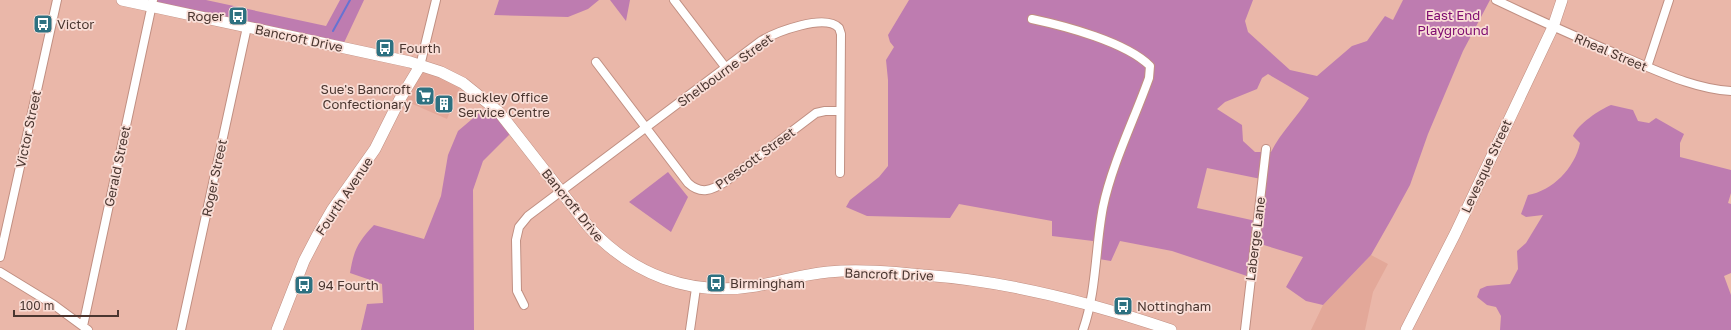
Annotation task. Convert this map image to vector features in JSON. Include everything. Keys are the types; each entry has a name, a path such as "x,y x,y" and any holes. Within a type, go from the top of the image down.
{"main road":[{"name":"Bancroft Drive","path":"122,0 153,3 247,27 420,66 441,72 463,83 490,104 508,121 595,234 620,256 638,268 657,277 696,288 734,289 828,272 880,272 974,280 1091,304 1171,330"},
{"name":"Levesque Street","path":"1406,330 1454,234 1553,27 1562,0"},
{"name":"Fourth Avenue","path":"277,330 316,236 332,210 375,149 400,99 420,66"}],"street":[{"name":"Victor Street","path":"0,257 56,0"},
{"path":"420,66 436,0"},
{"path":"674,0 726,68"},
{"name":"Rheal Street","path":"1496,0 1553,27 1647,67 1700,86 1731,91"},
{"path":"1647,67 1669,0"},
{"name":"Gerald Street","path":"85,328 153,3"},
{"path":"1032,19 1078,31 1110,43 1141,58 1150,66 1149,78 1110,181 1103,208 1091,304 1083,330"},
{"name":"Shelbourne Street","path":"524,305 517,291 517,235 528,216 761,41 775,34 828,22 833,23 839,28 841,34 840,173"},
{"name":"Roger Street","path":"181,330 247,27"},
{"name":"Prescott Street","path":"596,62 688,184 695,189 706,191 712,190 725,182 816,113 825,111 840,111"},
{"name":"Laberge Lane","path":"1245,330 1266,149"},
{"path":"0,272 54,305 85,328"},
{"path":"690,330 696,288"}],"shaded area":[{"path":"420,66 462,83 447,119 401,99"},
{"path":"1371,255 1388,264 1373,292 1365,330 1311,330 1323,305"}],"green space":[{"path":"125,0 206,0 326,26 340,0 364,0 342,47"},
{"path":"499,0 599,0 588,9 568,17 494,15"},
{"path":"610,0 630,0 626,21"},
{"name":"East End Playground","path":"909,0 1253,0 1245,21 1248,32 1290,70 1317,76 1352,46 1367,41 1385,16 1393,20 1403,0 1490,0 1463,51 1428,134 1410,185 1392,218 1371,255 1323,305 1306,301 1286,287 1303,257 1254,242 1250,277 1172,251 1120,241 1111,261 1093,258 1093,241 1052,236 1052,221 959,204 950,218 867,216 846,207 850,200 879,177 888,166 888,80 886,60 894,47 890,42 888,35","holes":["1268,74 1309,98 1279,138 1271,152 1255,152 1243,141 1242,125 1217,109 1225,102 1257,89 1262,78","1207,168 1261,179 1256,221 1197,208"]},
{"path":"491,103 515,129 483,161 473,190 474,330 361,330 367,304 383,303 382,284 350,273 353,258 358,246 364,236 374,225 424,239 441,196 448,155 458,131"},
{"path":"1611,105 1633,110 1638,121 1649,123 1656,118 1684,134 1680,143 1680,157 1731,170 1731,193 1728,203 1731,204 1731,273 1724,276 1731,295 1731,330 1500,330 1501,316 1496,307 1487,305 1477,297 1480,289 1487,286 1510,284 1518,269 1517,251 1526,243 1543,215 1526,217 1521,214 1528,195 1546,189 1561,177 1573,161 1580,143 1573,136 1576,131 1589,118"},
{"path":"668,172 688,197 671,232 629,202"}],"waterway":[{"path":"333,31 350,0"}],"place":[{"name":"Roger","path":"238,16"},
{"name":"Victor","path":"43,24"},
{"name":"Fourth","path":"385,48"},
{"name":"Sue's Bancroft Confectionary","path":"425,96"},
{"name":"Buckley Office Service Centre","path":"444,104"},
{"name":"Birmingham","path":"716,283"},
{"name":"94 Fourth","path":"304,285"},
{"name":"Nottingham","path":"1123,306"}]}
